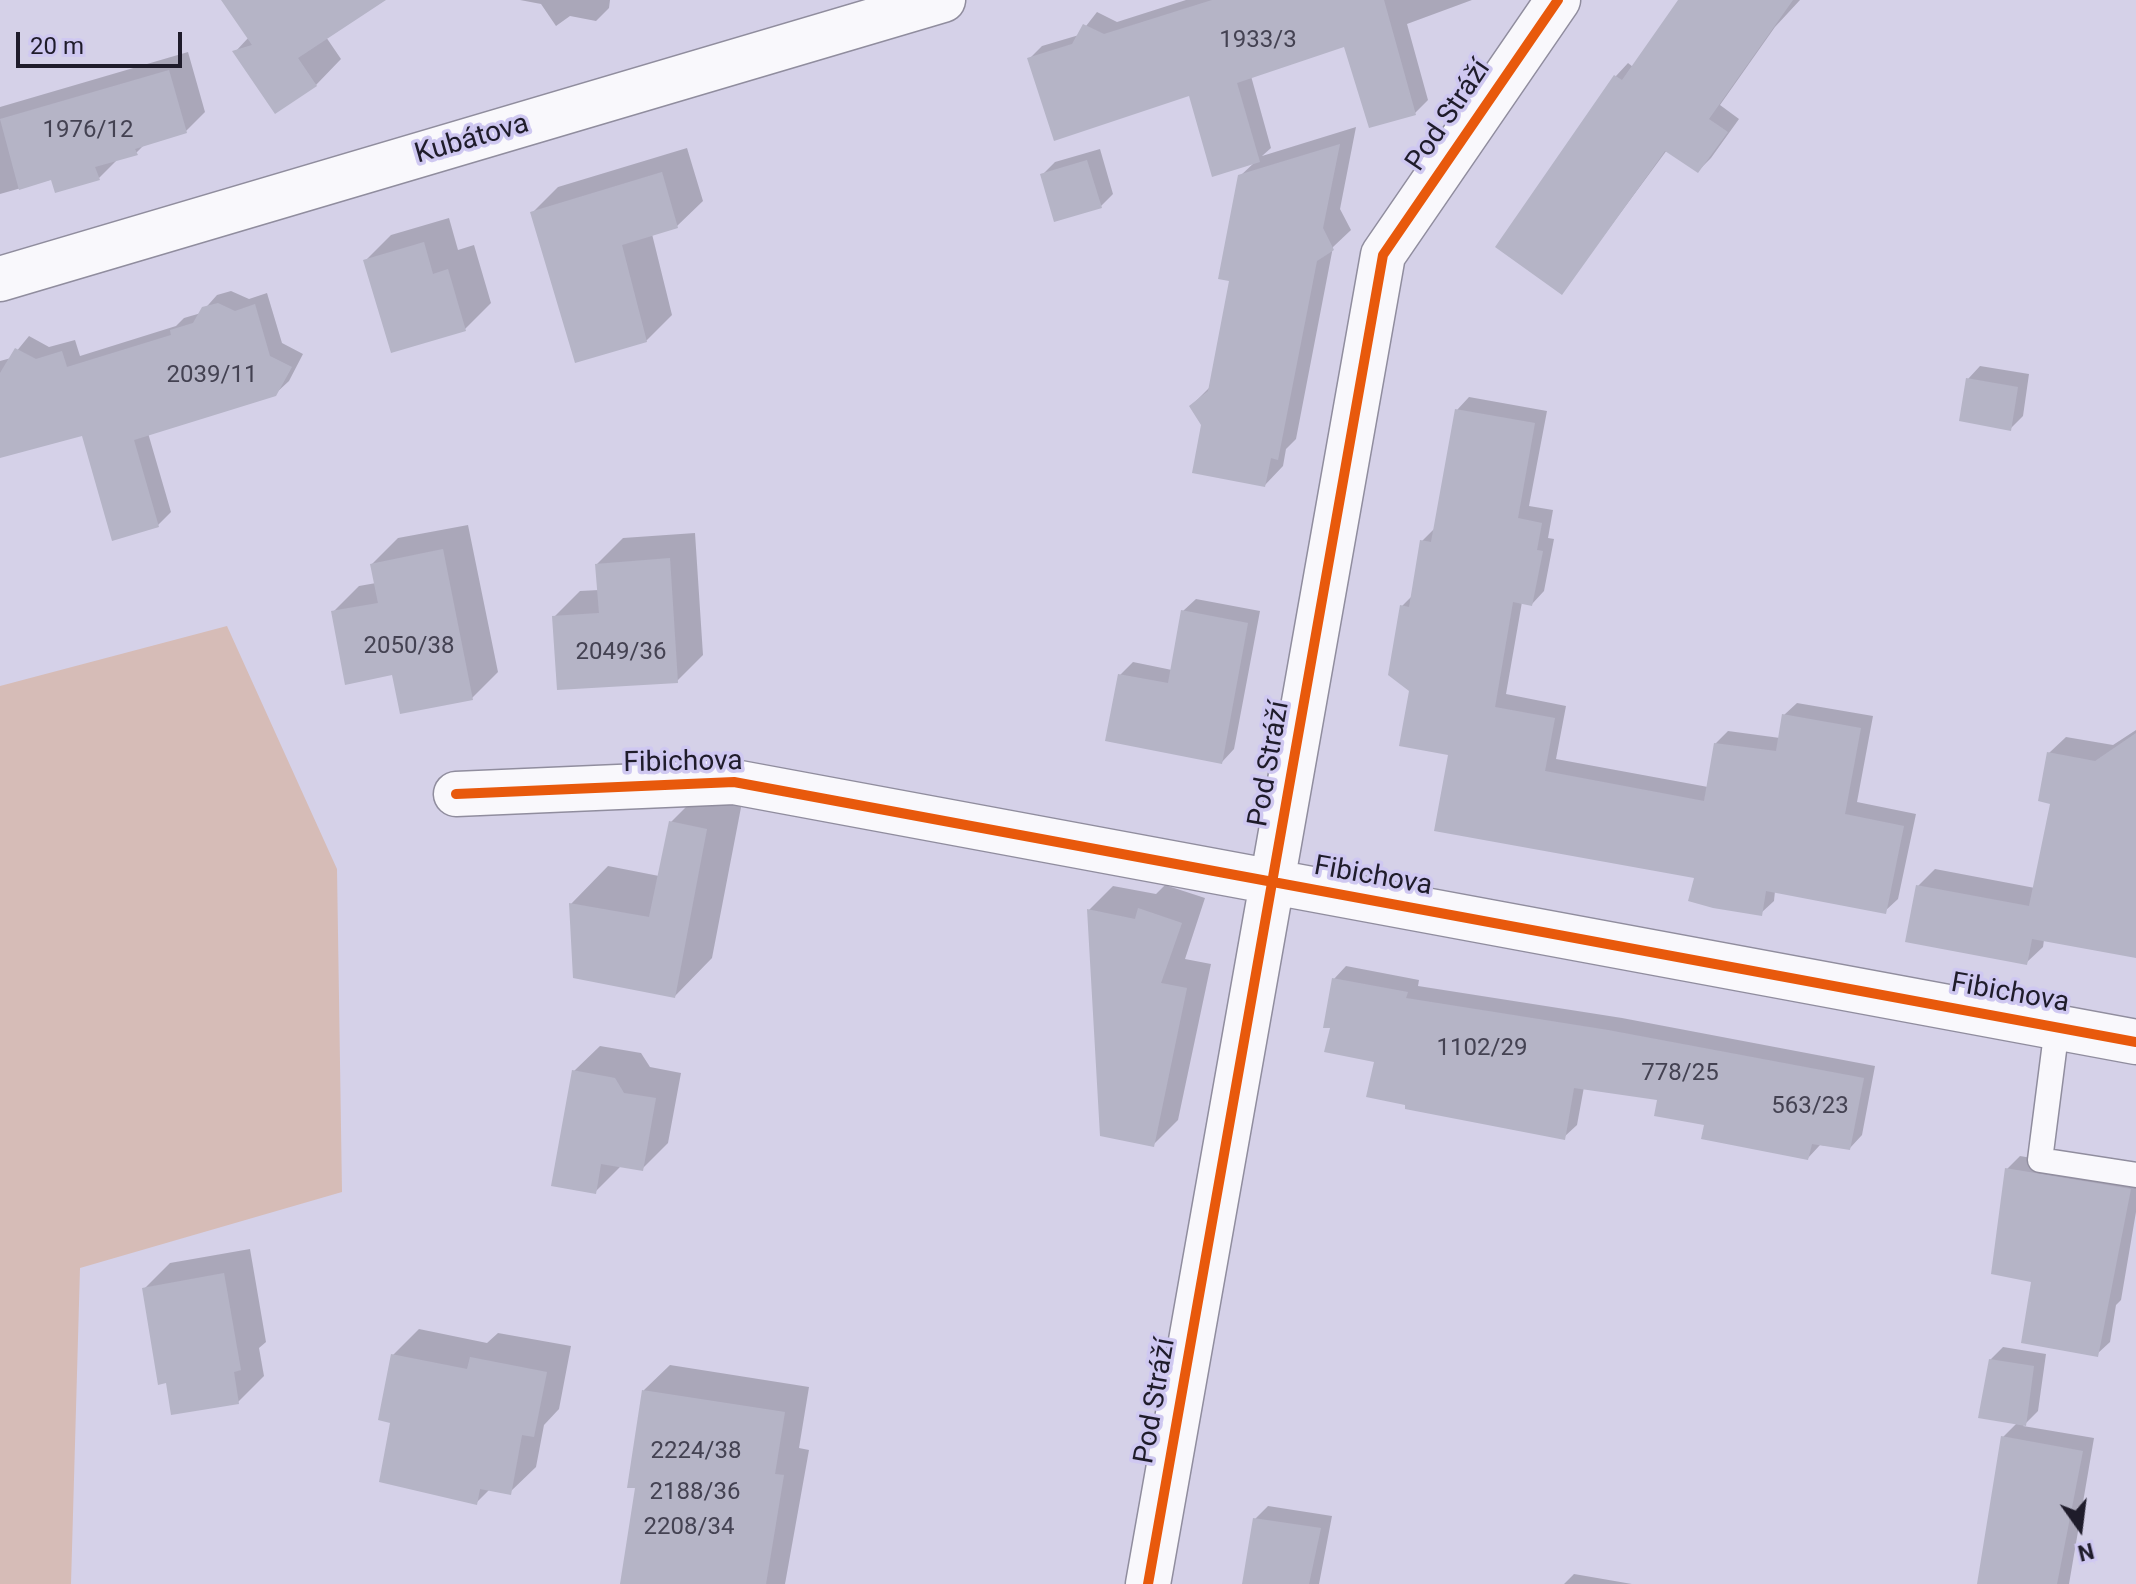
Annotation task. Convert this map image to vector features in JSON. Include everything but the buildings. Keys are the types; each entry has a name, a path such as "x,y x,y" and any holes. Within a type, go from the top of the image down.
{"street":[{"name":"Kubátova","path":"0,279 943,0"},
{"name":"Pod Stráží","path":"1148,1584 1383,255 1558,0"},
{"name":"Fibichova","path":"456,794 734,782 2136,1042"}],"lane":[{"path":"2057,1027 2040,1160 2136,1175"}],"shaded area":[{"path":"227,626 337,869 342,1192 80,1268 71,1584 0,1584 0,686"}],"cycle path":[{"path":"1148,1584 1383,255 1558,0"},
{"path":"456,794 734,782 2136,1042"}]}
